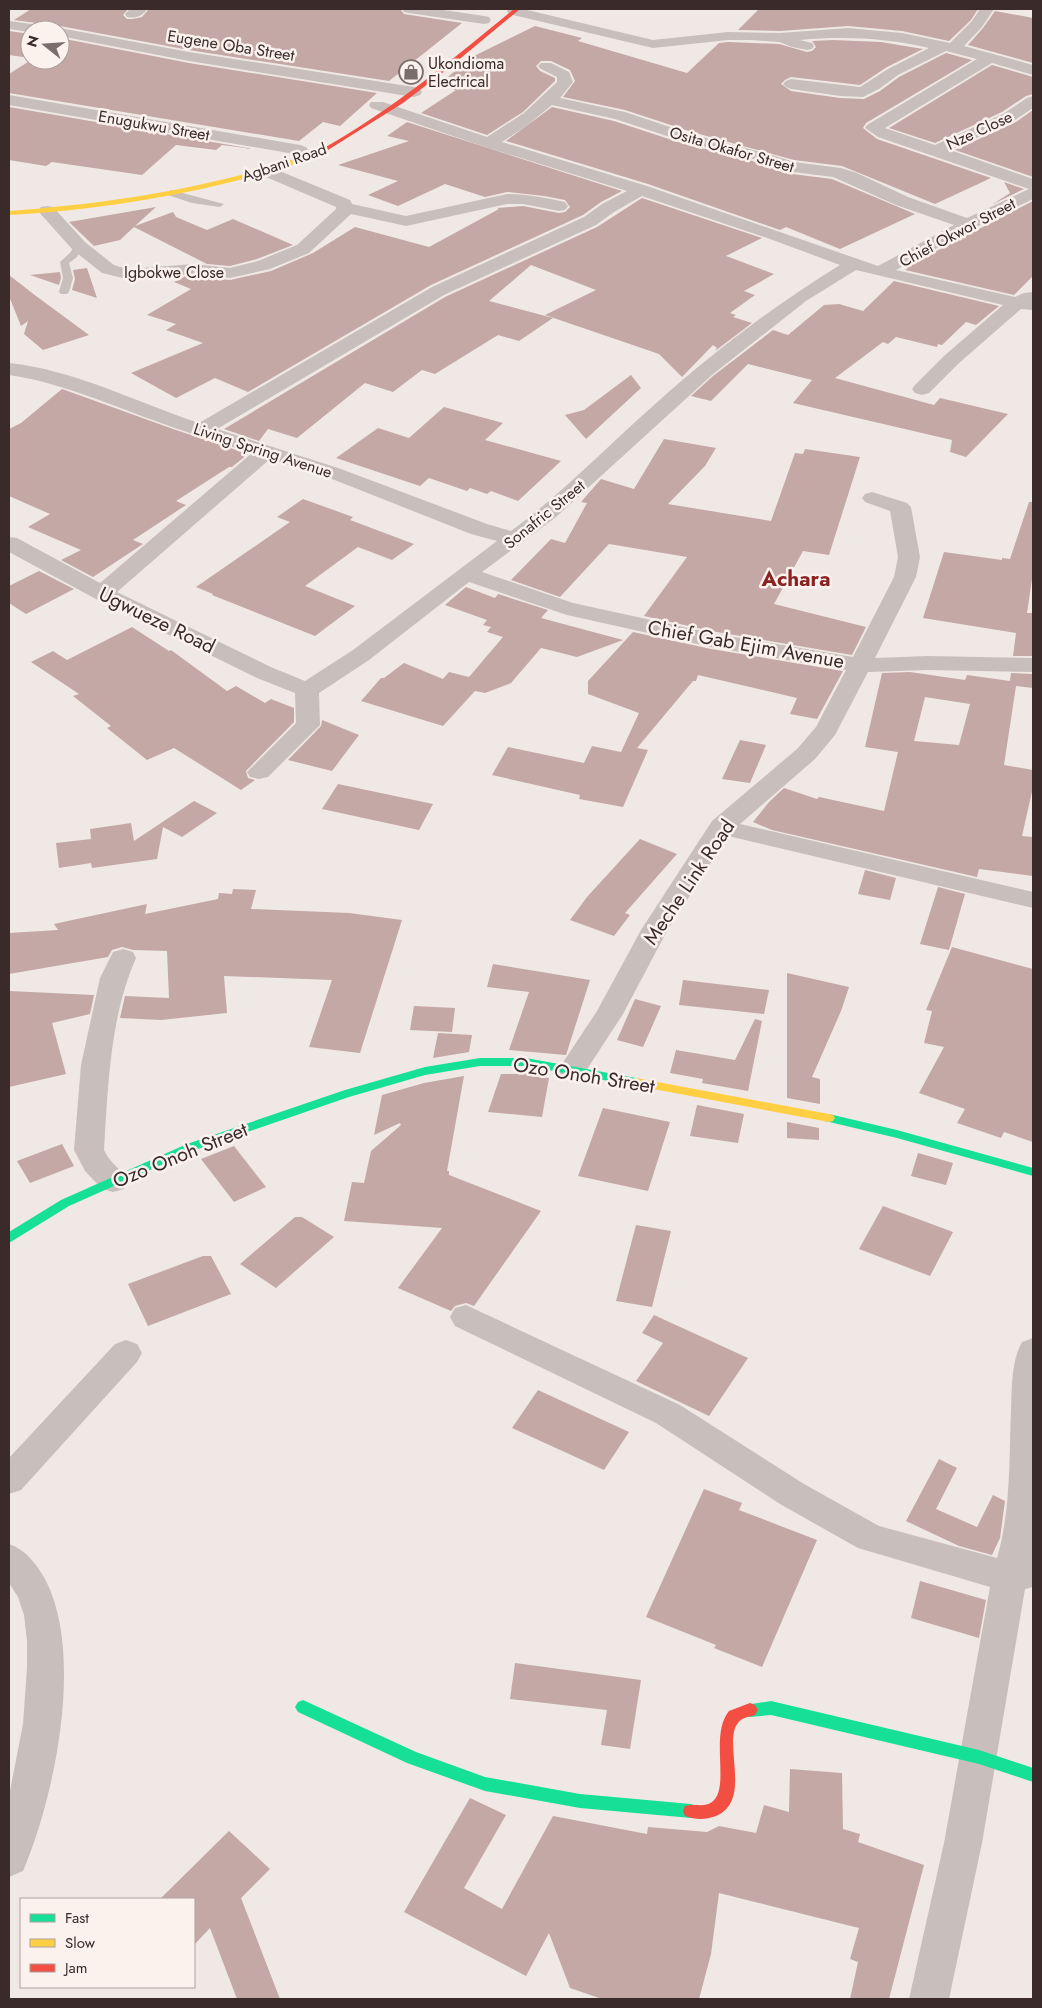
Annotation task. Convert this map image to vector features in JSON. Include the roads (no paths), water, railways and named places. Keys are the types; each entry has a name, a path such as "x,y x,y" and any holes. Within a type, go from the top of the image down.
{"main road":[{"name":"Agbani Road","path":"9,212 47,211 171,193 265,170 323,150 515,10"},
{"path":"469,32 487,17"},
{"name":"Agbani Road","path":"9,205 92,197 231,171 300,150 384,107 398,89"},
{"name":"Ozo Onoh Street","path":"9,1238 65,1203 191,1147 345,1094 425,1071 480,1062 526,1062 830,1118 896,1134 1033,1172"},
{"path":"303,1707 412,1758 485,1784 580,1801 707,1812 720,1805 727,1791 729,1780 727,1726 732,1718 744,1711 771,1708 979,1757 1033,1775"}],"street":[{"path":"409,9 487,17"},
{"path":"791,84 840,91 863,92 893,72 948,48 977,24 987,9"},
{"path":"515,10 653,44 728,36 782,38 814,34 858,33 887,36 948,48 1026,68 1033,54"},
{"path":"9,20 22,12"},
{"name":"Eugene Oba Street","path":"70,33 91,36 157,51 398,89 412,86"},
{"path":"782,38 792,43 807,46"},
{"path":"936,150 884,134 873,128 990,58"},
{"path":"488,142 513,128 549,100 562,86 565,79 564,75 546,66"},
{"name":"Enugukwu Street","path":"9,100 300,150"},
{"name":"Osita Okafor Street","path":"549,100 619,115 685,137 763,157 790,167 835,172 902,201 968,224"},
{"name":"Nze Close","path":"936,150 1009,117 1033,101"},
{"path":"384,107 641,190 880,272 1028,301"},
{"path":"1009,117 1026,121"},
{"name":"Nze Close","path":"936,150 1033,185"},
{"path":"265,170 344,204 345,207 406,221 507,199 532,200 559,206"},
{"path":"202,429 438,291 590,221 608,208 641,190"},
{"name":"Chief Okwor Street","path":"880,272 968,224 1033,193"},
{"name":"Igbokwe Close","path":"47,211 79,246 108,269 127,274 194,269 230,272 264,265 303,249 345,210 345,207"},
{"name":"Sonafric Street","path":"307,690 361,654 549,513 705,371 800,297 854,264"},
{"path":"922,389 951,360 1028,301"},
{"name":"Living Spring Avenue","path":"9,369 39,373 66,381 266,452 341,475 479,529 515,539"},
{"path":"102,593 266,452"},
{"name":"Meche Link Road","path":"572,1070 609,1014 654,930 721,826 806,754 827,730 905,577 908,557 900,507 872,498"},
{"name":"Ugwueze Road","path":"9,543 102,593 265,673 307,690"},
{"name":"Chief Gab Ejim Avenue","path":"466,574 567,608 711,640 860,664 974,663 1033,665"},
{"path":"259,772 308,725 309,716 306,708 307,690"},
{"path":"721,826 1033,900"},
{"path":"113,1182 95,1163 89,1150 95,1066 114,978 123,958"},
{"path":"466,1317 668,1414 792,1494 870,1538 1021,1575"},
{"path":"929,1999 942,1946 998,1659 1021,1575 1026,1482 1028,1380 1033,1352"},
{"path":"9,1480 126,1353"},
{"path":"9,1560 18,1569 37,1599 43,1625 46,1667 34,1773 9,1858"}],"lane":[{"path":"171,193 192,200 220,204"},
{"path":"64,292 68,278 64,262 74,255 79,246"}],"place":[{"name":"Ukondioma Electrical","path":"411,72"}],"district":[{"name":"Achara","path":"796,579"}]}
